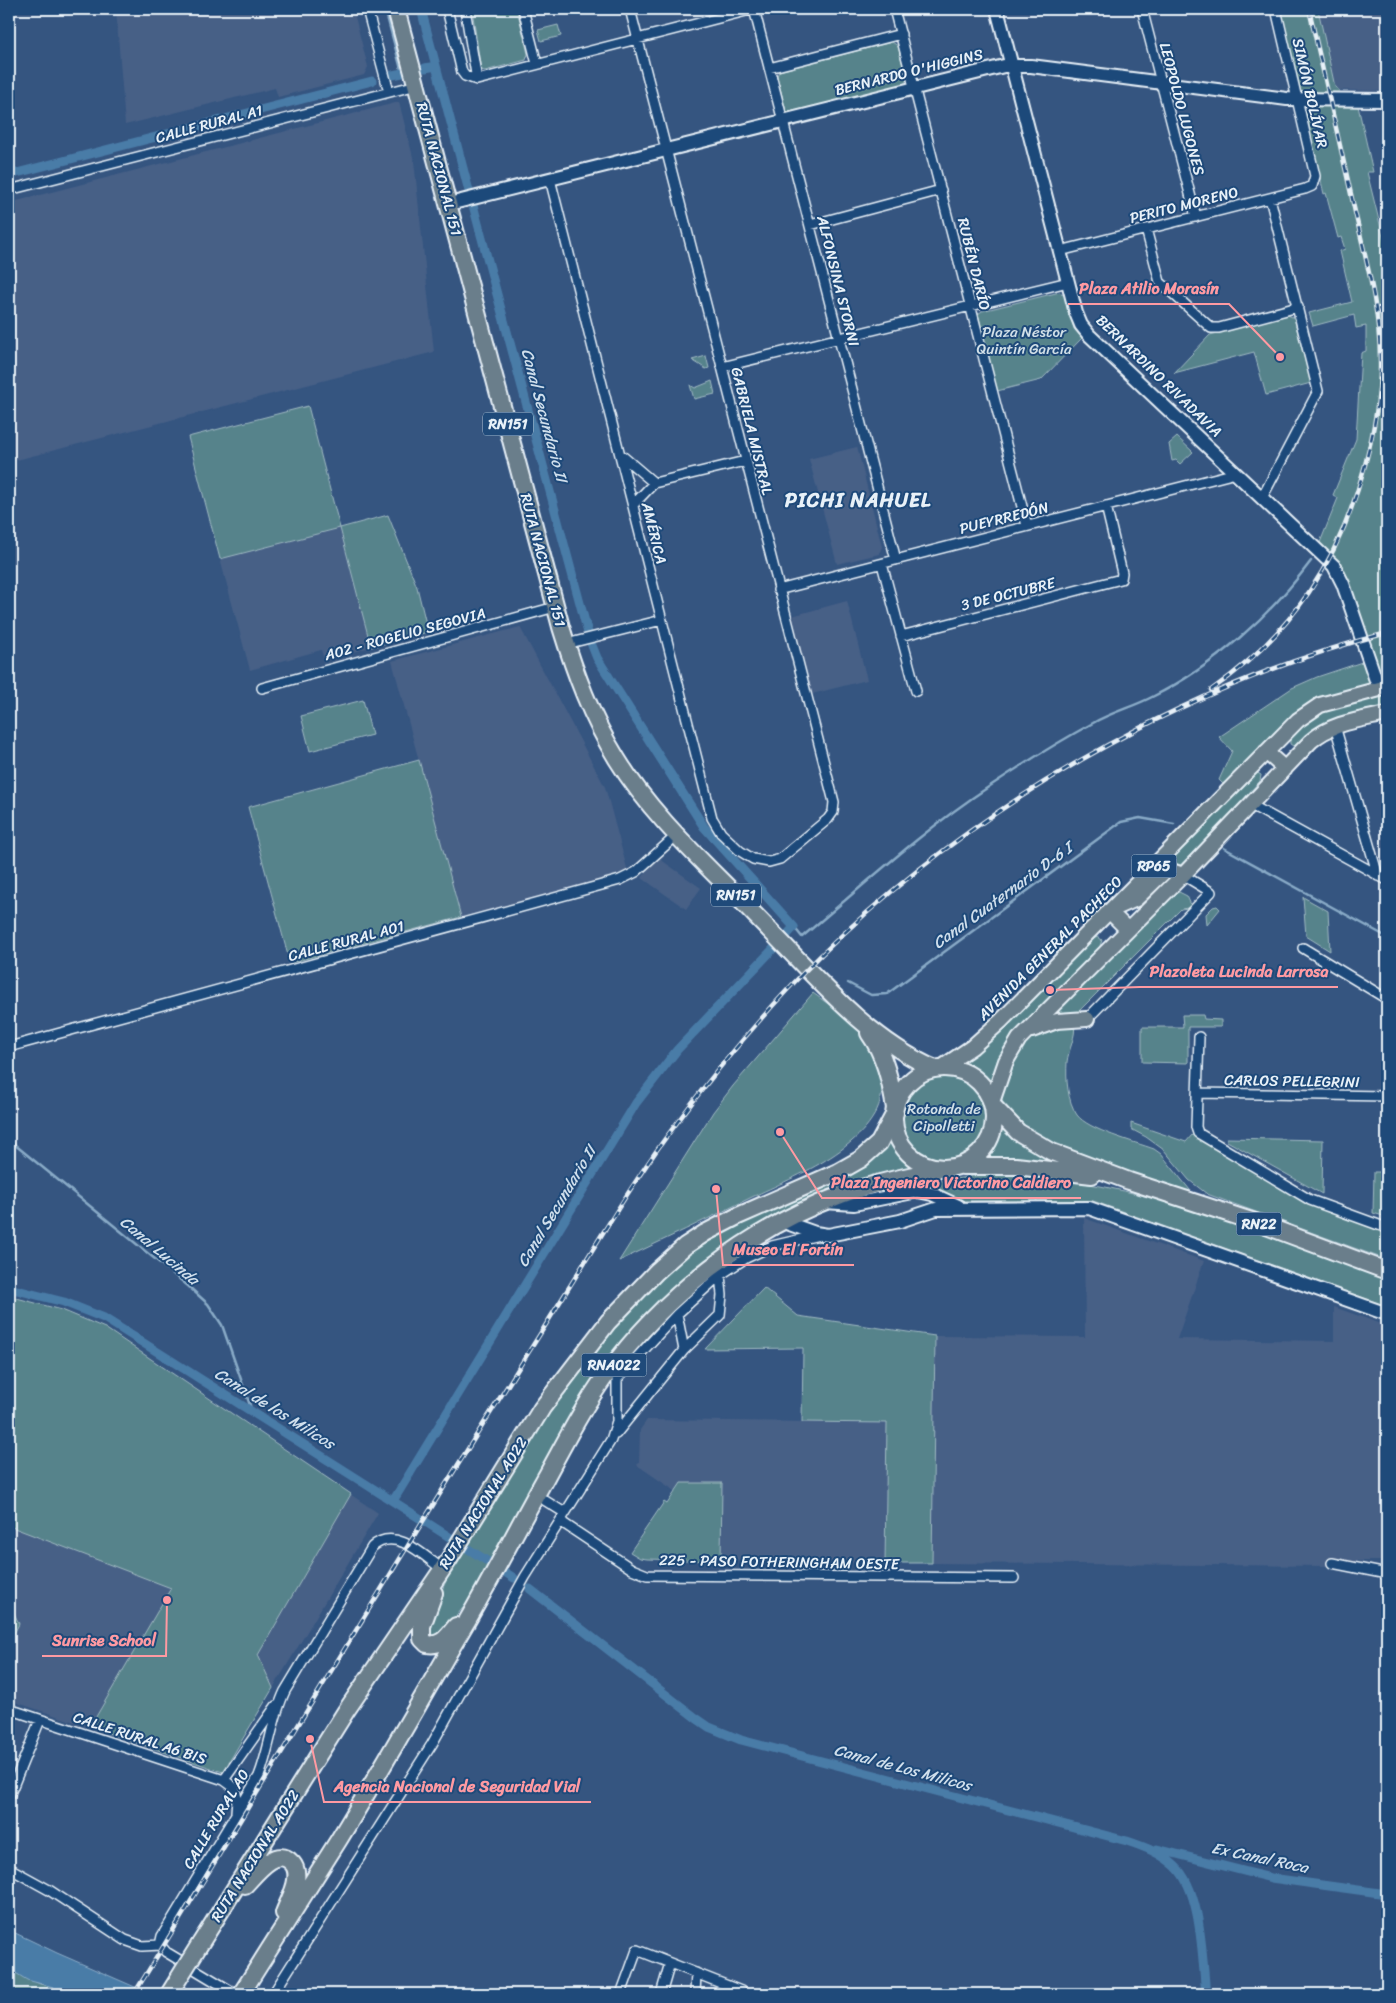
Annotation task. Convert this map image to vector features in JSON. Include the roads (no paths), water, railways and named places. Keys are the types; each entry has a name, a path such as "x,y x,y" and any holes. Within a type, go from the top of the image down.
{"highway":[{"name":"RUTA NACIONAL 151","path":"396,9 555,607 584,696 612,750 637,789 677,835 860,1021 875,1041 888,1072 895,1111"},
{"name":"RUTA NACIONAL 151","path":"860,1021 899,1051 938,1069"},
{"name":"RN22","path":"938,1069 960,1070 976,1079 983,1086 993,1104 1018,1132 1040,1147 1062,1157 1254,1222 1387,1271"},
{"path":"895,1111 898,1099 908,1084 923,1073 938,1069"},
{"path":"950,1167 971,1160 984,1148 992,1132 993,1104"},
{"name":"RN22","path":"895,1111 896,1131 900,1140 911,1155 927,1165 950,1167 991,1165 1034,1168 1129,1181"},
{"name":"RUTA NACIONAL A022","path":"169,1994 346,1711 445,1565 542,1408 608,1322 656,1272 685,1246 721,1224 838,1172 861,1159 879,1143 895,1111"},
{"name":"RNA022","path":"242,1994 351,1820 480,1597 584,1407 617,1361 657,1315 690,1284 743,1246 784,1222 823,1202 870,1186 950,1167"},
{"path":"445,1565 421,1630 420,1634 424,1642 431,1645 443,1640 480,1597"},
{"path":"224,1906 268,1862 282,1857 290,1860 296,1874 295,1884 270,1950"}],"main road":[{"name":"BERNARDINO RIVADAVIA","path":"997,9 1078,319 1085,330 1329,560 1338,571 1383,688"},
{"name":"BERNARDO O'HIGGINS","path":"449,204 990,68 1012,65 1297,100 1387,100"},
{"name":"AVENIDA GENERAL PACHECO","path":"938,1069 991,1030 1298,720 1312,709 1329,702 1383,688"},
{"name":"RP65","path":"993,1104 1006,1061 1019,1039 1183,875 1319,734 1335,726 1387,714"},
{"path":"1266,752 1285,769"},
{"path":"1128,930 1109,911 1136,899 1164,872 1169,870 1183,875"},
{"path":"1019,1039 1031,1030 1050,1022 1087,1019"},
{"path":"823,1202 854,1204 911,1191 932,1194 962,1208"},
{"path":"911,1191 921,1197 922,1204 919,1214"},
{"path":"784,1222 820,1235 900,1221 936,1209 1081,1208 1096,1210 1387,1314"}],"street":[{"path":"367,9 389,92"},
{"path":"447,9 462,72 466,76 477,80 754,9"},
{"path":"465,9 477,80"},
{"path":"523,9 537,64"},
{"name":"GABRIELA MISTRAL","path":"630,9 834,807 828,820 782,858 772,862"},
{"name":"ALFONSINA STORNI","path":"754,9 896,560"},
{"name":"RUBÉN DARÍO","path":"894,9 1027,526"},
{"name":"LEOPOLDO LUGONES","path":"1142,9 1196,217"},
{"name":"SIMÓN BOLÍVAR","path":"1276,9 1315,176 1313,184"},
{"path":"769,68 901,34"},
{"name":"CALLE RURAL A1","path":"9,190 417,85"},
{"name":"AMÉRICA","path":"550,179 714,822 721,833 744,854 757,860 772,862"},
{"name":"PERITO MORENO","path":"1060,251 1307,189 1313,184"},
{"path":"810,225 941,190"},
{"path":"1262,498 1318,391 1270,198"},
{"path":"1146,229 1160,282 1208,326 1213,328 1298,308"},
{"path":"722,367 1068,282"},
{"path":"620,454 654,483"},
{"path":"633,505 654,483 745,461"},
{"name":"PUEYRREDÓN","path":"778,590 1236,473"},
{"name":"3 DE OCTUBRE","path":"901,636 1122,578 1106,506"},
{"path":"882,564 916,691"},
{"name":"A02 - ROGELIO SEGOVIA","path":"262,688 555,607"},
{"path":"566,644 662,620"},
{"path":"1335,726 1378,876"},
{"path":"1251,804 1387,880"},
{"name":"CALLE RURAL A01","path":"9,1047 620,880 636,872 677,835"},
{"path":"1087,1019 1211,892 1183,875"},
{"path":"1303,948 1387,1000"},
{"path":"1199,1037 1197,1131 1310,1200 1387,1228"},
{"name":"CARLOS PELLEGRINI","path":"1197,1093 1387,1096"},
{"path":"617,1379 676,1314 720,1275 746,1258 772,1246 820,1235"},
{"path":"273,1994 432,1744 525,1577 611,1440 684,1350 720,1314 722,1295 720,1275"},
{"path":"676,1314 684,1350"},
{"path":"611,1440 617,1421 617,1361"},
{"name":"225 - PASO FOTHERINGHAM OESTE","path":"536,1495 632,1570 647,1575 1014,1578"},
{"name":"CALLE RURAL A0","path":"224,1780 280,1701 358,1569 376,1543 387,1539 402,1541 445,1565"},
{"path":"1332,1563 1387,1574"},
{"name":"CALLE RURAL A0","path":"160,1944 162,1936 254,1785 263,1765 280,1701"},
{"name":"CALLE RURAL A6 BIS","path":"9,1709 224,1780 235,1788 237,1799 236,1814"},
{"path":"9,1796 40,1720"},
{"path":"9,1868 49,1890 125,1940 142,1946 160,1944 166,1952 236,1994"},
{"path":"621,1994 637,1950 741,1992 741,1994"},
{"path":"661,1994 670,1963"},
{"path":"695,1994 696,1973"}],"waterway":[{"path":"385,9 402,73"},
{"name":"Canal Secundario II","path":"421,9 469,191"},
{"path":"425,68 436,66"},
{"path":"393,75 402,73"},
{"path":"9,175 372,81"},
{"name":"Canal Secundario II","path":"473,205 588,633"},
{"path":"794,927 802,937 941,821 1028,761 1093,723 1152,697 1197,671 1219,655 1259,620 1278,601 1311,561"},
{"name":"Canal Secundario II","path":"591,643 597,658 704,827 794,927 785,937"},
{"name":"Canal Cuaternario D-6 I","path":"848,983 871,995 887,994 1121,822 1140,818 1174,824"},
{"name":"Canal Cuaternario D-6 I","path":"1224,848 1387,937"},
{"name":"Canal Secundario II","path":"393,1501 636,1103 677,1050 774,948"},
{"name":"Canal Lucinda","path":"9,1140 208,1304 222,1325 252,1411"},
{"name":"Canal de los Milicos","path":"9,1288 64,1302 104,1318 514,1578"},
{"name":"Canal de Los Milicos","path":"530,1589 709,1727 741,1740 1127,1841 1146,1848 1170,1861 1184,1877 1196,1908 1202,1944 1206,1994"},
{"name":"Ex Canal Roca","path":"1157,1849 1271,1878 1387,1894"}],"railway":[{"path":"1211,690 1266,645 1289,619 1327,563 1355,500 1365,465 1376,413 1380,360 1375,304 1309,9"},
{"path":"1379,308 1387,328"},
{"path":"134,1994 431,1508 626,1195 705,1087 779,999 819,957 879,902 943,851 1011,803 1083,759 1157,720 1232,685 1309,656 1387,633"}],"place":[{"name":"Plaza Atilio Morasín","path":"1280,357"},
{"name":"Plazoleta Lucinda Larrosa","path":"1050,990"},
{"name":"Plaza Ingeniero Victorino Caldiero","path":"780,1132"},
{"name":"Museo El Fortín","path":"716,1189"},
{"name":"Sunrise School","path":"167,1600"},
{"name":"Agencia Nacional de Seguridad Vial","path":"310,1739"}],"district":[{"name":"PICHI NAHUEL","path":"858,500"}],"park label":[{"name":"Plaza Néstor Quintín García","path":"1024,340"},
{"name":"Rotonda de Cipolletti","path":"944,1118"}]}
